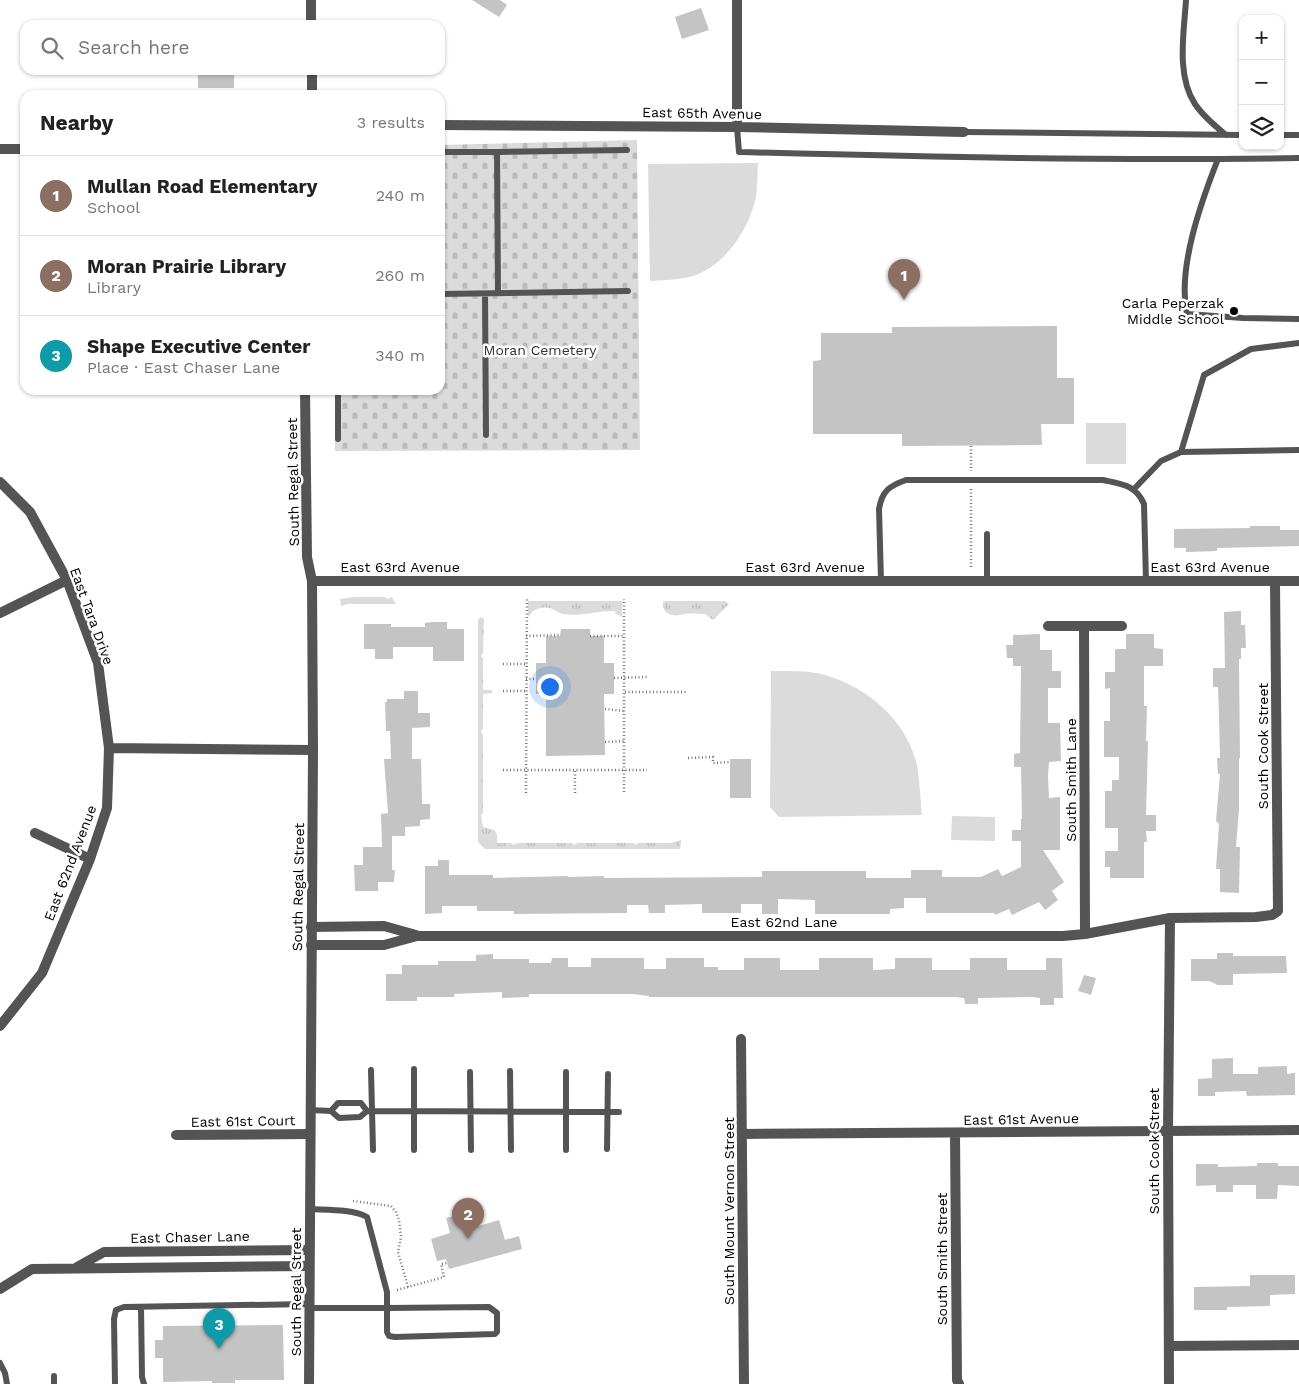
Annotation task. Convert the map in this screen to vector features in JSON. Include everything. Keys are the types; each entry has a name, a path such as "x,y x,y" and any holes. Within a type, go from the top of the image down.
{"street":[{"path":"311,0 312,20"},
{"path":"737,0 737,127"},
{"path":"312,75 312,90"},
{"name":"East 65th Avenue","path":"445,125 737,127 964,132"},
{"path":"0,150 20,149"},
{"name":"South Regal Street","path":"305,395 307,557 312,581 313,750 309,1384"},
{"name":"East Tara Drive","path":"0,482 30,512 67,580 98,663 109,748"},
{"path":"0,613 67,580"},
{"name":"East 63rd Avenue","path":"312,581 1299,581"},
{"name":"South Cook Street","path":"1169,1384 1168,1131 1170,918 1256,918 1278,911 1275,581"},
{"path":"1048,626 1122,626"},
{"name":"South Smith Lane","path":"1084,626 1085,934"},
{"path":"109,748 313,750"},
{"name":"East 62nd Avenue","path":"0,1026 42,973 90,859 107,808 109,748"},
{"path":"35,833 90,859"},
{"name":"East 62nd Lane","path":"311,945 384,945 417,936 1063,936 1085,934 1170,918"},
{"name":"East 62nd Lane","path":"312,927 384,926 417,936"},
{"name":"South Mount Vernon Street","path":"741,1038 744,1384"},
{"name":"East 61st Avenue","path":"742,1134 1299,1130"},
{"name":"South Smith Street","path":"955,1133 956,1380 959,1384"},
{"name":"East 61st Court","path":"176,1135 310,1134"},
{"name":"East Chaser Lane","path":"75,1268 104,1252 309,1250"},
{"name":"East Chaser Lane","path":"0,1289 32,1269 309,1266"},
{"path":"1169,1346 1299,1345"}],"lane":[{"path":"1186,0 1183,45 1184,71 1188,88 1195,103 1206,118 1226,135"},
{"path":"737,127 739,152 872,156 1299,158"},
{"path":"964,132 1239,135"},
{"path":"1284,135 1299,135"},
{"path":"445,152 627,150"},
{"path":"497,152 498,293"},
{"path":"1218,159 1202,199 1186,269 1185,304 1187,314 1299,319"},
{"path":"445,294 628,291"},
{"path":"484,294 486,435"},
{"path":"1180,452 1204,375 1251,349 1299,343"},
{"path":"338,395 338,439"},
{"path":"1134,489 1161,461 1180,452 1299,450"},
{"path":"881,581 880,498 885,490 893,484 906,480 1103,480 1134,489 1140,495 1144,504 1146,581"},
{"path":"987,534 987,581"},
{"path":"414,1069 414,1150"},
{"path":"371,1070 370,1111 373,1150"},
{"path":"510,1070 511,1150"},
{"path":"470,1072 471,1150"},
{"path":"566,1072 566,1150"},
{"path":"607,1149 608,1074"},
{"path":"310,1110 332,1110 338,1104 360,1103 370,1111"},
{"path":"332,1110 339,1118 360,1117 370,1111 619,1112"},
{"path":"115,1384 114,1319 116,1310 124,1307 309,1306 387,1308 489,1307 497,1313 497,1332 488,1336 389,1336 386,1332 387,1308 387,1292 367,1217 352,1212 310,1209"},
{"path":"141,1307 142,1376 144,1384"},
{"path":"0,1363 6,1384"},
{"path":"54,1376 54,1384"}],"path":[{"path":"971,446 971,568"},
{"path":"526,793 527,599"},
{"path":"624,599 624,792"},
{"path":"526,636 560,635"},
{"path":"590,636 624,636"},
{"path":"503,664 526,664"},
{"path":"614,678 647,677"},
{"path":"526,678 536,679"},
{"path":"503,691 526,691"},
{"path":"624,692 688,692"},
{"path":"604,709 624,711"},
{"path":"605,742 624,742"},
{"path":"688,758 713,757 713,763 730,762"},
{"path":"503,770 647,770"},
{"path":"575,770 575,793"},
{"path":"351,1201 391,1206 396,1212 401,1238 398,1252 408,1287"},
{"path":"396,1290 444,1277 441,1264 447,1263"}],"green space":[{"name":"Moran Cemetery","path":"637,140 640,450 335,451 335,395 445,395 445,145"},
{"path":"758,163 756,195 750,216 739,238 723,257 714,265 693,276 650,281 648,164"},
{"path":"1086,423 1126,423 1126,464 1086,464"},
{"path":"385,597 387,599 392,597 396,604 348,604 341,606 340,599"},
{"path":"528,601 622,601 622,617 615,613 615,611 569,615 551,608 539,608 528,617"},
{"path":"663,601 725,601 729,604 713,620 705,614 669,614 664,610"},
{"path":"481,617 484,619 483,653 481,656 483,659 483,690 491,690 493,693 483,694 483,729 481,731 483,735 483,813 481,815 483,827 494,830 497,834 497,843 511,843 513,845 517,843 572,843 574,845 578,843 633,843 636,845 638,843 671,843 681,840 680,849 485,849 478,842 478,620"},
{"path":"771,671 807,672 828,676 843,681 871,697 883,708 894,719 911,746 916,761 922,815 779,817 770,807"},
{"path":"952,816 995,817 995,841 951,840"}],"building":[{"path":"472,0 500,0 507,5 499,17"},
{"path":"701,8 709,30 682,39 675,17"},
{"path":"198,75 234,75 234,88 198,88"},
{"path":"1057,326 1057,378 1074,378 1074,424 1041,424 1042,445 902,446 902,434 813,434 813,361 821,360 821,333 892,333 892,327"},
{"path":"1250,526 1280,526 1280,530 1299,530 1299,546 1217,548 1217,551 1186,552 1186,548 1174,548 1174,529 1250,528"},
{"path":"1241,611 1241,625 1245,625 1246,648 1241,648 1241,659 1239,659 1240,758 1236,847 1240,847 1239,893 1220,892 1220,869 1216,869 1219,824 1216,821 1220,774 1218,774 1217,758 1220,758 1218,687 1213,687 1213,668 1225,668 1224,612"},
{"path":"447,622 447,629 464,629 464,661 433,661 433,647 393,647 393,659 375,659 375,649 364,649 364,624 391,624 391,627 425,627 425,623"},
{"path":"561,629 590,629 590,636 604,636 604,663 614,663 614,694 604,694 605,755 546,756 546,694 536,694 536,663 546,663 546,636 560,636"},
{"path":"1040,634 1040,650 1052,650 1052,671 1061,671 1061,688 1048,688 1048,723 1060,723 1061,761 1049,762 1048,776 1049,798 1060,797 1060,850 1043,850 1064,882 1052,891 1058,900 1045,910 1039,902 1012,915 1009,909 995,915 994,913 926,913 926,898 904,898 904,908 890,909 890,914 815,914 815,900 778,899 778,914 762,914 762,904 741,904 741,913 702,913 702,904 665,905 665,913 649,913 648,905 627,905 627,913 514,914 514,911 477,911 477,906 442,906 442,913 425,914 425,866 438,866 438,860 449,860 449,875 493,875 493,878 568,876 604,876 604,878 762,877 762,871 866,871 866,878 911,878 911,870 942,870 942,877 981,877 998,869 1002,876 1021,867 1021,841 1012,841 1012,830 1021,830 1022,819 1021,767 1014,767 1014,754 1020,753 1021,666 1013,666 1013,658 1007,658 1006,645 1013,645 1013,635"},
{"path":"1126,634 1154,634 1154,648 1163,649 1163,666 1144,666 1144,706 1147,706 1146,741 1148,741 1146,815 1156,815 1156,831 1146,831 1147,842 1144,842 1144,878 1110,878 1110,867 1105,867 1105,851 1118,851 1118,828 1105,828 1105,791 1112,791 1112,780 1119,780 1119,757 1104,757 1104,721 1110,721 1110,688 1105,689 1105,672 1115,672 1115,649 1126,649"},
{"path":"404,691 418,691 418,713 430,713 430,727 412,728 412,759 421,759 422,804 430,804 430,819 420,820 420,826 405,827 405,836 392,836 392,870 395,870 394,882 378,882 378,891 355,891 354,865 363,865 363,847 382,847 381,814 388,813 384,759 391,759 390,731 386,731 385,702 387,702 387,699 404,699"},
{"path":"730,759 751,759 751,798 730,798"},
{"path":"1217,953 1233,953 1233,956 1286,956 1287,973 1233,974 1233,985 1218,985 1209,981 1191,981 1191,959 1217,959"},
{"path":"493,954 493,959 529,959 529,963 551,963 552,958 568,958 568,967 591,967 591,958 644,958 644,969 666,969 666,958 704,958 704,967 718,967 718,970 744,970 744,958 780,958 780,970 819,970 819,958 873,958 873,970 895,969 895,958 932,958 932,970 970,970 970,958 1007,958 1007,970 1046,970 1046,958 1062,958 1063,998 1054,998 1054,1005 1040,1005 1040,998 1031,997 978,998 978,1004 965,1004 964,998 955,997 649,997 633,994 529,994 529,997 502,998 502,992 454,994 454,997 417,997 417,1001 386,1001 386,974 402,974 402,965 438,965 438,961 476,961 476,955"},
{"path":"1084,975 1096,978 1091,995 1078,991"},
{"path":"1233,1058 1233,1074 1258,1074 1258,1067 1287,1066 1287,1074 1295,1073 1295,1095 1247,1096 1246,1091 1215,1092 1215,1096 1198,1096 1198,1079 1212,1078 1212,1059"},
{"path":"1257,1163 1299,1166 1299,1186 1278,1185 1277,1199 1256,1199 1256,1185 1233,1185 1233,1192 1216,1192 1216,1185 1196,1186 1196,1164 1218,1164 1218,1167 1257,1166"},
{"path":"475,1211 479,1226 499,1220 505,1240 519,1236 522,1249 449,1269 446,1259 437,1261 431,1239 450,1233 446,1218"},
{"path":"1250,1275 1295,1275 1295,1294 1270,1295 1270,1306 1227,1307 1227,1310 1194,1310 1194,1287 1250,1286"},
{"path":"283,1325 284,1380 235,1380 235,1383 212,1383 212,1381 163,1382 163,1358 155,1358 155,1340 163,1340 163,1326"}],"place":[{"name":"Mullan Road Elementary","path":"904,300"},
{"name":"Carla Peperzak Middle School","path":"1234,311"},
{"name":"Moran Prairie Library","path":"468,1239"},
{"name":"Shape Executive Center","path":"219,1349"}]}
